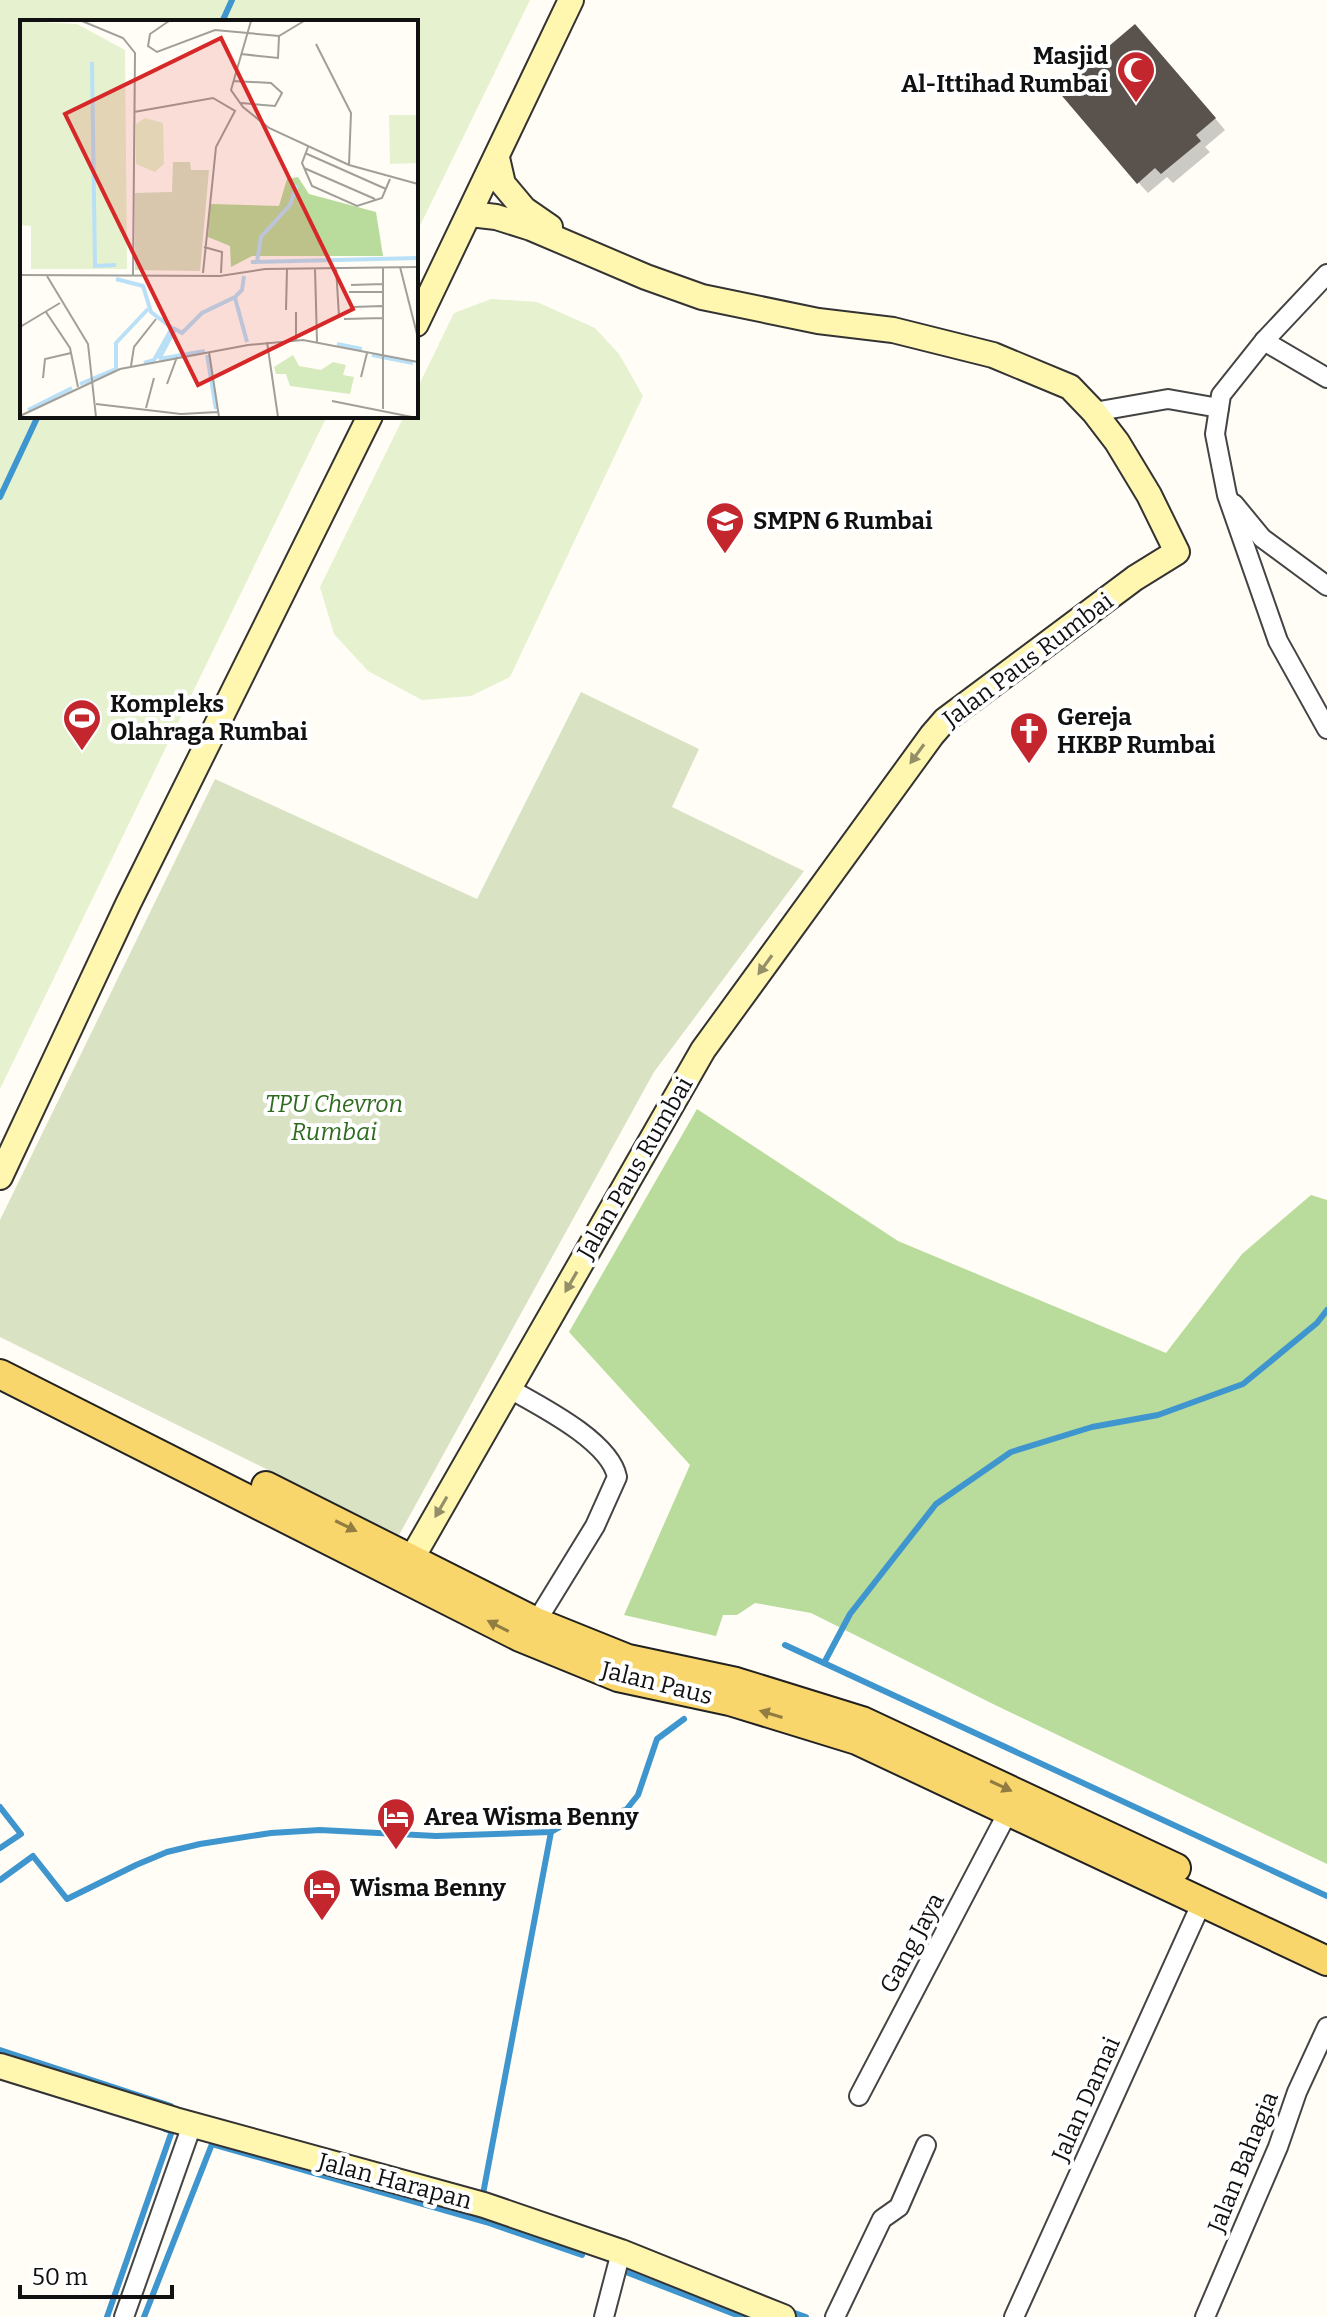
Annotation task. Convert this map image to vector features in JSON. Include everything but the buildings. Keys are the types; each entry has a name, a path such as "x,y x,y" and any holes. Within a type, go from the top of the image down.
{"main road":[{"name":"Jalan Paus","path":"0,1355 536,1622 628,1659 736,1682 862,1721 1327,1941"},
{"name":"Jalan Paus","path":"0,1374 520,1637 618,1677 718,1698 857,1740 1327,1961"}],"street":[{"path":"418,320 571,0"},
{"path":"497,158 503,184 524,209 552,228 569,246"},
{"name":"Jalan Paus Rumbai","path":"412,1558 703,1050 932,735 945,720 1135,578 1177,552 1149,495 1117,442 1070,387 993,355 893,330 818,321 702,297 508,221 470,214"},
{"path":"1327,274 1264,341 1221,395 1215,434 1227,495 1278,641 1327,729"},
{"path":"1264,341 1327,378"},
{"path":"1094,412 1168,399 1219,408"},
{"path":"0,1177 128,904 369,418"},
{"path":"1227,495 1262,538 1327,586"},
{"path":"510,1389 561,1418 600,1449 616,1472 616,1482 595,1526 536,1622"},
{"name":"Gang Jaya","path":"859,2096 1008,1812"},
{"name":"Jalan Damai","path":"1014,2317 1202,1902"},
{"name":"Jalan Bahagia","path":"1205,2317 1278,2147 1297,2092 1327,2027"},
{"name":"Jalan Harapan","path":"0,2066 192,2125 484,2205 620,2253 783,2317"},
{"path":"124,2317 192,2125"},
{"path":"835,2317 882,2219 899,2207 926,2145"},
{"path":"604,2317 620,2253"}],"green space":[{"name":"Kompleks Olahraga Rumbai","path":"0,0 530,0 418,230 418,20 20,20 20,418 326,418 0,1089"},
{"path":"491,299 537,302 595,328 619,354 643,396 510,677 471,696 422,700 368,671 334,634 320,587 403,418 418,418 418,387 454,313"},
{"name":"TPU Chevron Rumbai","path":"581,692 699,749 672,807 804,871 654,1072 399,1535 0,1337 0,1220 215,779 477,899"},
{"path":"697,1109 898,1241 1166,1353 1242,1254 1311,1195 1327,1200 1327,1864 811,1613 755,1603 737,1615 723,1615 716,1636 624,1615 690,1465 569,1332"}],"waterway":[{"path":"223,20 232,0"},
{"path":"0,497 37,418"},
{"path":"824,1663 850,1614 936,1504 1011,1452 1092,1427 1158,1415 1243,1384 1317,1323 1327,1310"},
{"path":"785,1645 1327,1896"},
{"path":"0,1880 33,1856 67,1899 167,1852 271,1833 320,1830 436,1836 551,1832 569,1822 626,1810 638,1795 657,1739 684,1719"},
{"path":"0,1807 21,1834 0,1848"},
{"path":"483,2194 551,1832"},
{"path":"0,2050 171,2106"},
{"path":"107,2317 172,2131 165,2129"},
{"path":"144,2317 212,2144 486,2222 582,2255"},
{"path":"626,2272 742,2317"},
{"path":"789,2311 806,2317"}],"place":[{"name":"Masjid Al-Ittihad Rumbai","path":"1136,104"},
{"name":"SMPN 6 Rumbai","path":"725,555"},
{"name":"Kompleks Olahraga Rumbai","path":"82,752"},
{"name":"Gereja HKBP Rumbai","path":"1029,765"},
{"name":"Area Wisma Benny","path":"396,1851"},
{"name":"Wisma Benny","path":"322,1922"}]}
